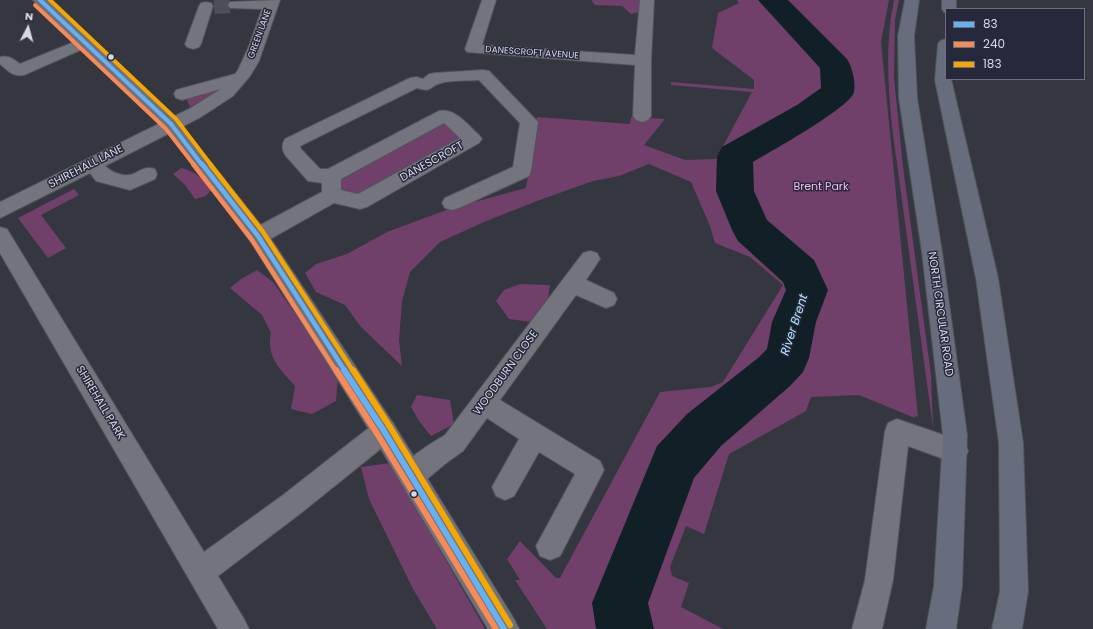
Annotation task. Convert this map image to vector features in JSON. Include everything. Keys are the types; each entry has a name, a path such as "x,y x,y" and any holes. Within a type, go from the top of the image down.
{"highway":[{"name":"NORTH CIRCULAR ROAD","path":"912,0 906,36 908,98 942,332 955,435 948,586 941,629"},
{"path":"945,56 943,80 987,278 1011,442 1014,591 1007,629"}],"main road":[{"path":"40,0 171,124 258,236 384,430 504,629"}],"street":[{"name":"DANESCROFT AVENUE","path":"488,0 473,49 643,61"},
{"path":"642,116 643,61 647,0"},
{"path":"235,5 272,2"},
{"name":"GREEN LANE","path":"171,124 199,112 223,97 241,77 251,61 272,2"},
{"path":"194,44 209,4"},
{"path":"6,61 18,71 86,42"},
{"path":"258,236 332,194 331,176 315,176 292,151 291,143 416,82 426,85 435,78 483,75 530,122 522,171 452,203"},
{"path":"182,94 241,77"},
{"name":"DANESCROFT","path":"331,176 445,114 473,139 360,202 332,194"},
{"name":"SHIREHALL LANE","path":"0,211 171,124"},
{"path":"92,164 103,176 130,184 148,174"},
{"name":"SHIREHALL PARK","path":"0,235 234,629"},
{"name":"WOODBURN CLOSE","path":"411,476 436,455 454,443 590,259"},
{"path":"572,283 606,299"},
{"path":"484,403 590,470 550,546"},
{"path":"200,572 292,504 384,430"},
{"path":"867,629 879,580 897,431 955,451"},
{"path":"505,487 535,435"}],"green space":[{"path":"591,0 639,0 639,12 631,14 622,6 595,5"},
{"name":"Brent Park","path":"737,0 889,0 881,42 918,417 915,416 915,418 859,395 811,397 806,411 729,454 704,534 686,526 670,567 672,576 689,583 681,607 723,629 547,629 515,580 520,580 507,559 520,541 556,578 560,578 660,392 711,387 723,382 783,285 750,257 715,243 710,226 691,182 649,164 619,176 593,181 537,201 484,222 440,242 410,272 402,301 399,340 402,366 361,327 345,305 316,292 305,273 316,264 347,254 387,232 449,209 526,188 537,117 630,124 631,117 665,119 644,145 685,160 716,159 752,92 671,85 671,82 754,89 754,80 712,48 718,13 739,3"},
{"path":"894,0 899,0 895,20 894,77 903,167 931,375 933,428 892,127 888,48"},
{"path":"222,89 190,107 186,98"},
{"path":"443,121 464,138 362,195 340,189 342,176"},
{"path":"181,168 198,176 212,189 206,196 195,199 185,185 173,174"},
{"path":"74,189 79,195 41,215 66,248 48,258 18,218"},
{"path":"257,270 273,282 338,375 336,401 312,414 291,409 295,386 279,368 272,356 270,341 271,333 262,315 230,288 241,279"},
{"path":"520,284 550,285 547,304 531,322 509,319 496,301 504,290"},
{"path":"417,395 450,400 454,424 431,436 419,421 411,407"},
{"path":"390,463 485,629 437,629 413,589 369,499 361,467"}],"waterway":[{"name":"River Brent","path":"625,629 620,603 675,463 704,430 774,372 787,358 794,322 807,290 799,272 752,230 735,191 735,156 809,113 838,92 836,66 772,0"}],"tunnel":[{"path":"214,6 235,5"}],"transit line":[{"name":"83","path":"40,0 171,124 258,236 384,431 504,629"},
{"name":"183","path":"50,0 176,119 263,232 390,427 510,625"},
{"name":"240","path":"35,5 166,129 252,240 378,435 496,629"}]}
